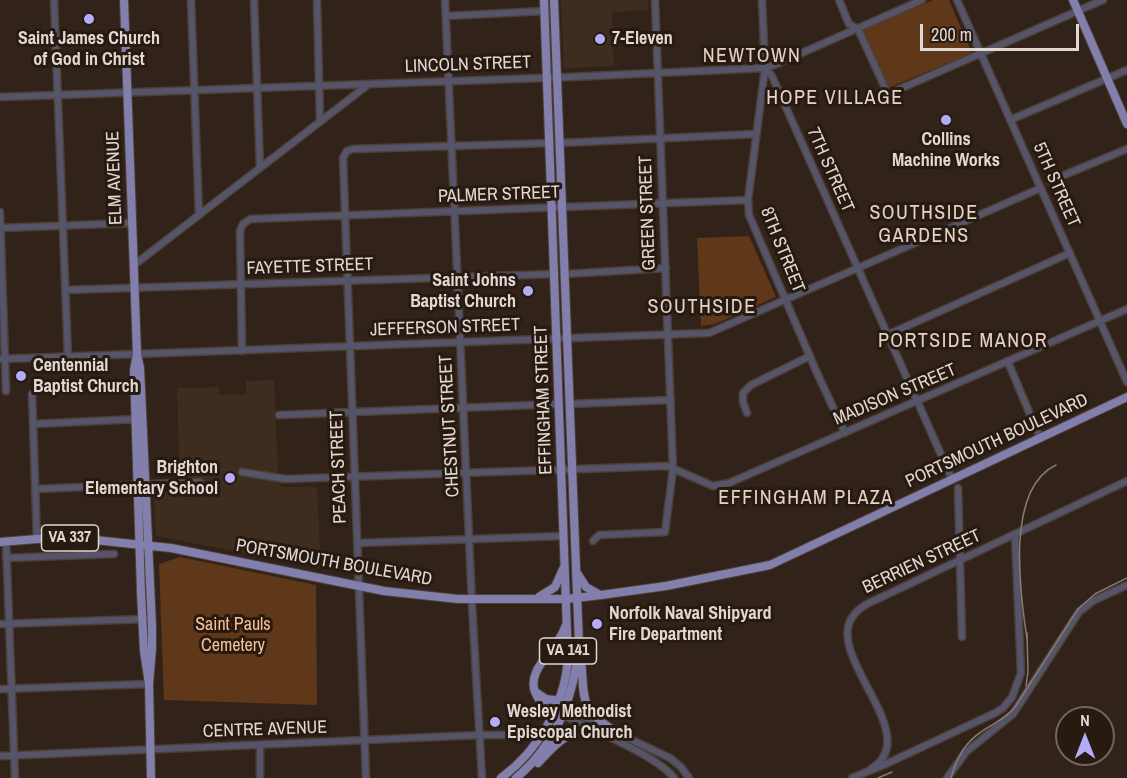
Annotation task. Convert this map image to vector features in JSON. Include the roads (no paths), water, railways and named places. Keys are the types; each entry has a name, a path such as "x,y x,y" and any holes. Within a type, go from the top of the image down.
{"main road":[{"name":"ELM AVENUE","path":"124,0 137,354 134,370 147,485 150,546 152,648 149,684"},
{"name":"EFFINGHAM STREET","path":"544,0 567,599 567,667 558,702 560,713"},
{"name":"EFFINGHAM STREET","path":"517,778 546,746 570,696 576,673 579,645 554,0"},
{"path":"1072,0 1127,124"},
{"name":"PORTSMOUTH BOULEVARD","path":"3,542 85,539 139,544 188,551 406,594 472,599 567,599 601,595 673,585 770,565 1127,397"},
{"name":"ELM AVENUE","path":"139,419 137,486 142,619 149,684 151,778"},
{"path":"528,599 544,595 555,586 561,576 565,561"},
{"path":"575,568 586,587 601,595"},
{"path":"560,713 541,704 534,689 535,674 562,637 567,612"},
{"path":"579,645 586,705 592,715 610,729"},
{"path":"534,689 543,697 558,702 570,696"},
{"name":"EFFINGHAM STREET","path":"501,778 527,755 548,725 560,713"},
{"path":"517,778 538,764 566,736 581,731 597,731"}],"street":[{"path":"54,0 68,357"},
{"path":"191,0 199,215"},
{"path":"254,0 260,168"},
{"path":"317,0 320,122"},
{"name":"CHESTNUT STREET","path":"445,0 482,778"},
{"name":"GREEN STREET","path":"593,541 599,535 665,532 673,469 655,0"},
{"name":"7TH STREET","path":"762,0 765,68 772,76 951,479"},
{"path":"839,0 849,24 858,28 888,94 1103,0"},
{"name":"LINCOLN STREET","path":"0,97 765,68 922,0"},
{"name":"5TH STREET","path":"957,0 1127,382"},
{"path":"446,16 545,11"},
{"name":"8TH STREET","path":"765,68 748,200 749,215 845,433"},
{"path":"1010,120 1127,70"},
{"path":"134,265 370,84"},
{"path":"559,143 756,134"},
{"path":"452,146 550,143"},
{"name":"PEACH STREET","path":"366,778 343,158 344,154 353,149 452,146"},
{"path":"1050,181 1127,149"},
{"name":"JEFFERSON STREET","path":"3,359 709,333 1041,188"},
{"name":"PALMER STREET","path":"241,285 240,231 243,224 250,219 748,200"},
{"path":"0,212 3,359 6,392"},
{"path":"0,228 132,223"},
{"path":"887,335 1070,253"},
{"path":"566,274 666,268"},
{"name":"FAYETTE STREET","path":"66,290 555,274"},
{"path":"241,285 242,351"},
{"name":"MADISON STREET","path":"242,472 280,479 667,466 712,486 729,483 1127,309"},
{"path":"747,414 743,393 751,385 810,356"},
{"path":"1008,362 1040,438"},
{"path":"32,394 37,539"},
{"path":"570,404 671,400"},
{"path":"279,415 559,404"},
{"path":"33,424 139,419"},
{"name":"BERRIEN STREET","path":"871,769 884,755 887,734 848,644 849,622 854,614 862,607 1127,481"},
{"path":"36,489 200,482"},
{"path":"958,488 962,637"},
{"path":"852,778 995,713 1003,708 1012,696 1021,670 1015,534"},
{"path":"357,543 564,536"},
{"path":"3,542 6,558 15,778"},
{"path":"6,558 114,554"},
{"path":"947,778 966,752 1013,714 1079,612 1093,601 1127,585"},
{"path":"0,624 152,618"},
{"path":"0,689 149,684"},
{"path":"560,713 573,712 669,758 681,767 689,778"},
{"path":"560,713 655,761 674,778"},
{"name":"CENTRE AVENUE","path":"0,756 480,735 532,735"},
{"path":"260,745 260,778"}],"railway":[{"path":"1027,639 1020,570 1023,518 1029,496 1040,477 1056,465"},
{"path":"951,778 955,764 965,746 981,732 1008,715 1015,707 1078,609 1095,594 1127,578"},
{"path":"1026,686 1027,633"},
{"path":"878,778 892,772"}],"place":[{"name":"Saint James Church of God in Christ","path":"89,19"},
{"name":"7-Eleven","path":"600,39"},
{"name":"Collins Machine Works","path":"946,120"},
{"name":"Saint Johns Baptist Church","path":"528,291"},
{"name":"Centennial Baptist Church","path":"21,376"},
{"name":"Brighton Elementary School","path":"230,478"},
{"name":"Norfolk Naval Shipyard Fire Department","path":"597,624"},
{"name":"Wesley Methodist Episcopal Church","path":"495,722"}],"district":[{"name":"NEWTOWN","path":"752,57"},
{"name":"HOPE VILLAGE","path":"835,99"},
{"name":"SOUTHSIDE GARDENS","path":"924,226"},
{"name":"SOUTHSIDE","path":"702,308"},
{"name":"PORTSIDE MANOR","path":"963,342"},
{"name":"EFFINGHAM PLAZA","path":"806,499"}],"park label":[{"name":"Saint Pauls Cemetery","path":"233,635"}]}
